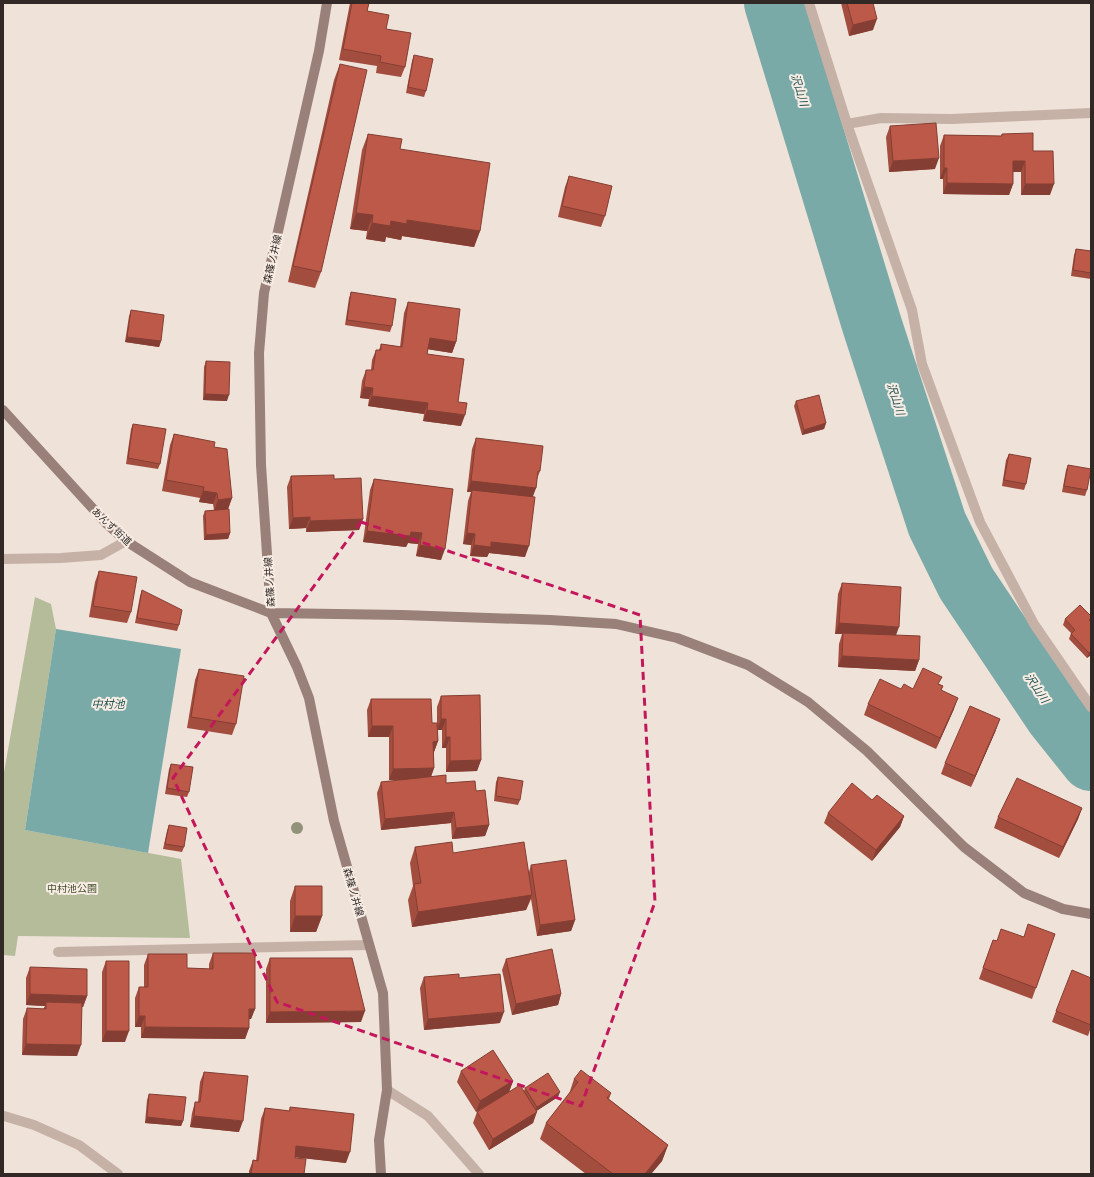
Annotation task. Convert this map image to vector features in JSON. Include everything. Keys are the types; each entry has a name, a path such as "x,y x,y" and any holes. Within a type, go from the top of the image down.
{"street":[{"name":"森篠ノ井線","path":"327,3 319,51 264,301 259,353 261,465 271,613 297,667 309,698 334,821 382,993 387,1090 379,1140 381,1174"},
{"path":"809,3 847,124 912,310 922,364 980,522 1034,624 1091,707"},
{"path":"847,124 881,118 951,119 1091,113"},
{"name":"あんず街道","path":"3,410 106,523 126,541 190,582 271,613"},
{"path":"3,559 61,558 101,555 126,541"},
{"path":"271,613 402,615 550,620 616,624 677,638 748,665 808,702 868,751 964,847 1024,894 1063,909 1091,914"},
{"path":"58,952 369,945"},
{"path":"387,1090 428,1116 479,1174"},
{"path":"4,1116 34,1125 79,1144 118,1174"}],"highlighted area":[{"path":"361,522 640,615 655,902 581,1106 277,1002 173,778"}],"green space":[{"name":"中村池公園","path":"35,597 51,604 56,629 25,830 181,859 190,938 18,936 15,956 3,955 3,778"}],"water":[{"name":"中村池","path":"56,629 181,649 148,853 25,830"}],"building":[{"path":"352,3 369,3 367,11 389,15 386,29 411,33 405,67 380,62 381,56 343,49"},
{"path":"847,3 873,3 877,19 853,25"},
{"path":"414,55 433,59 426,91 408,87"},
{"path":"340,64 367,70 321,272 293,266"},
{"path":"936,123 939,158 893,161 890,126"},
{"path":"1033,133 1033,151 1053,151 1054,184 1025,184 1025,161 1013,161 1013,184 947,183 947,168 944,168 944,135 1002,136 1002,134"},
{"path":"368,134 402,139 400,149 490,163 480,231 407,220 407,224 391,221 390,226 372,223 373,215 356,213"},
{"path":"569,176 612,186 605,216 562,206"},
{"path":"1076,249 1091,251 1091,273 1073,270"},
{"path":"351,292 396,299 392,326 347,320"},
{"path":"408,302 460,309 456,342 430,338 427,354 464,359 458,402 467,403 465,415 427,410 428,403 372,396 373,388 364,387 366,370 373,370 376,350 381,350 381,344 402,347"},
{"path":"131,310 164,315 161,341 127,337"},
{"path":"206,361 230,362 229,395 205,394"},
{"path":"819,395 826,423 804,430 796,401"},
{"path":"133,424 166,429 160,464 128,458"},
{"path":"174,434 215,442 214,447 227,449 232,498 218,500 217,493 203,491 204,487 166,480"},
{"path":"476,438 543,446 536,488 471,481"},
{"path":"1009,454 1031,458 1026,484 1004,480"},
{"path":"1068,465 1091,469 1087,490 1064,486"},
{"path":"334,475 334,479 361,478 363,519 310,521 310,517 293,518 291,476"},
{"path":"374,479 453,489 445,549 420,545 422,533 411,532 410,536 367,531"},
{"path":"472,490 535,497 529,546 491,542 491,547 474,545 475,534 467,533"},
{"path":"229,509 230,533 206,535 205,511"},
{"path":"99,571 137,577 131,612 93,606"},
{"path":"842,583 901,587 899,627 839,623"},
{"path":"142,590 182,610 179,625 137,618"},
{"path":"1080,605 1091,616 1089,620 1091,622 1091,651 1089,653 1071,634 1075,630 1065,619"},
{"path":"843,633 920,636 919,660 842,656"},
{"path":"923,668 942,677 938,684 943,686 941,690 958,698 940,738 868,704 880,679 901,689 904,684 913,689"},
{"path":"199,669 244,676 236,724 191,717"},
{"path":"480,695 481,760 450,761 450,737 446,737 446,719 441,719 441,696"},
{"path":"371,699 431,699 432,723 437,723 438,741 433,742 434,768 393,769 393,726 372,726"},
{"path":"970,706 1000,719 975,776 945,763"},
{"path":"171,764 193,767 189,792 167,788"},
{"path":"446,775 446,783 475,781 476,791 485,790 489,825 456,828 454,812 385,819 381,782"},
{"path":"498,777 523,781 520,800 496,796"},
{"path":"1017,778 1082,808 1063,847 998,817"},
{"path":"852,783 872,800 877,795 904,816 876,850 828,813"},
{"path":"169,825 187,828 184,847 165,844"},
{"path":"452,842 453,853 524,842 532,895 418,912 414,884 421,883 415,847"},
{"path":"566,860 575,920 540,925 531,865"},
{"path":"295,886 322,886 322,916 295,916"},
{"path":"1028,924 1055,934 1036,988 983,968 993,940 997,941 1001,929 1024,937"},
{"path":"552,949 561,994 516,1004 506,959"},
{"path":"213,953 255,953 255,1009 249,1009 249,1028 145,1027 145,1016 139,1016 139,987 148,987 148,954 187,954 187,968 213,969"},
{"path":"270,958 352,958 365,1011 270,1012"},
{"path":"106,961 129,961 129,1031 106,1031"},
{"path":"30,967 87,969 87,996 30,994"},
{"path":"1072,970 1091,978 1091,1025 1056,1011"},
{"path":"459,974 459,978 500,974 504,1012 428,1019 424,977"},
{"path":"46,1002 82,1003 81,1045 26,1044 27,1008 46,1009"},
{"path":"493,1050 513,1081 480,1101 461,1071"},
{"path":"581,1070 611,1093 607,1098 668,1145 645,1174 613,1174 546,1123 578,1082 574,1079"},
{"path":"204,1072 248,1076 243,1121 194,1116 195,1102 200,1102"},
{"path":"548,1073 560,1092 537,1107 525,1088"},
{"path":"520,1085 537,1112 493,1139 477,1112"},
{"path":"149,1094 186,1097 183,1121 147,1117"},
{"path":"290,1107 354,1114 350,1152 296,1146 295,1158 306,1159 304,1174 251,1174 253,1160 258,1161 265,1108 290,1111"}],"waterway":[{"name":"沢山川","path":"774,3 872,325 937,524 966,583 1055,716 1091,761"}]}
